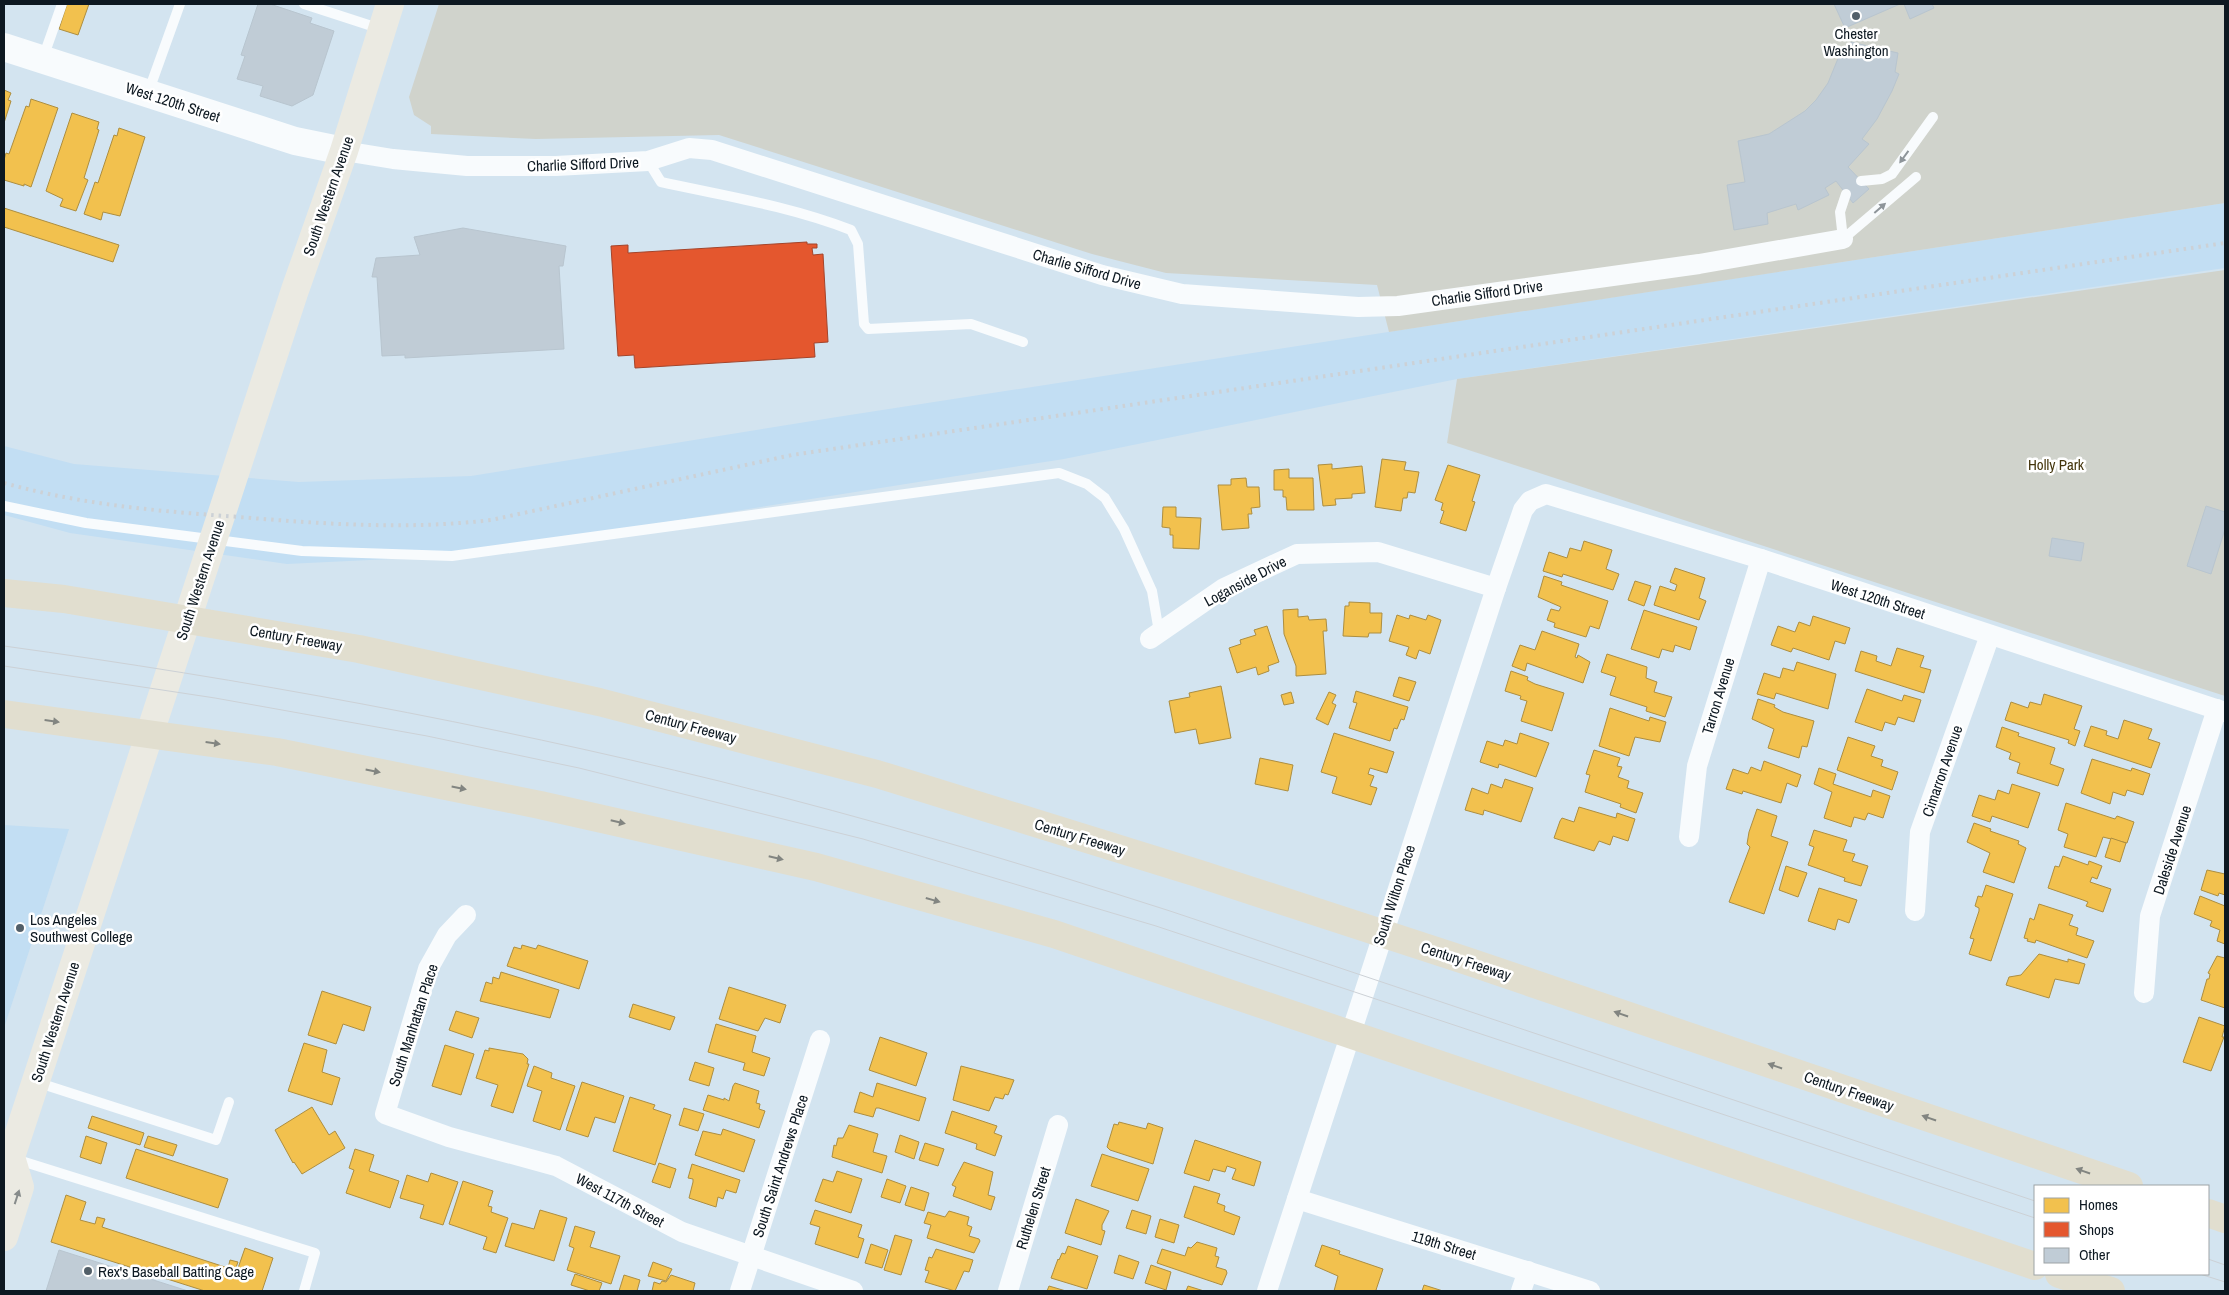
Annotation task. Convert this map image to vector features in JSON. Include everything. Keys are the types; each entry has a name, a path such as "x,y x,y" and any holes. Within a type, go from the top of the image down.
{"highway":[{"name":"Century Freeway","path":"4,593 64,599 359,649 599,702 876,774 1196,873 1464,960 2126,1185"},
{"path":"4,714 277,752 540,805 816,866 1054,934 2034,1266"},
{"path":"2209,1213 2225,1219"},
{"path":"2062,1275 2111,1291"}],"main road":[{"name":"South Western Avenue","path":"7,1160 35,1082 307,254 344,151 386,16"},
{"path":"4,1237 20,1187 7,1160"}],"street":[{"name":"West 120th Street","path":"4,47 295,141 344,151"},
{"name":"Charlie Sifford Drive","path":"344,151 393,159 467,166 556,166 648,161 689,148 712,150 1102,275 1140,285 1182,294 1358,307 1398,306 1680,267 1843,240"},
{"name":"West 120th Street","path":"1530,501 1546,494 1762,559 2221,711"},
{"name":"South Wilton Place","path":"1267,1291 1410,844 1522,510 1530,501"},
{"name":"Loganside Drive","path":"1154,636 1224,588 1297,554 1378,552 1496,588"},
{"name":"Tarron Avenue","path":"1689,837 1697,766 1762,559"},
{"name":"Cimarron Avenue","path":"1914,911 1920,832 1990,635"},
{"name":"Daleside Avenue","path":"2144,993 2150,916 2221,711"},
{"name":"South Manhattan Place","path":"385,1114 428,969 447,934 466,915"},
{"name":"South Saint Andrews Place","path":"740,1291 820,1040"},
{"name":"West 117th Street","path":"385,1114 449,1137 556,1166 682,1232 853,1291"},
{"name":"Ruthelen Street","path":"1008,1291 1058,1125"},
{"name":"119th Street","path":"1297,1199 1590,1291"},
{"path":"1521,1291 1528,1271"}],"lane":[{"path":"42,59 62,4"},
{"path":"148,94 180,4"},
{"path":"304,4 386,16"},
{"path":"1861,181 1882,179 1892,174 1933,117"},
{"path":"648,161 661,182 757,201 818,217 851,230 858,244 864,324 868,329 971,324 1023,342"},
{"path":"1843,240 1916,177"},
{"path":"1843,240 1840,212 1846,194"},
{"path":"4,506 86,523 302,551 452,556 1059,473 1087,484 1105,498 1124,528 1152,592 1154,636"},
{"path":"35,1082 216,1140 229,1102"},
{"path":"7,1160 315,1253 304,1291"}],"shaded area":[{"path":"2225,203 2225,268 1457,379 1064,459 452,556 287,564 70,533 4,515 4,446 74,464 299,482 471,476 837,417"},
{"name":"Los Angeles Southwest College","path":"4,825 69,829 4,1028"}],"green space":[{"path":"439,4 2225,4 2225,203 1389,332 1377,285 1166,273 1092,254 719,135 536,139 431,134 431,126 414,115 409,97"},
{"name":"Holly Park","path":"2225,270 2225,696 1447,443 1457,379"}],"building: Homes":[{"path":"67,4 89,4 78,35 59,29"},
{"path":"4,90 11,93 8,100 11,101 4,123"},
{"path":"31,99 58,108 31,187 4,180 4,160 6,153 9,154 26,106 29,107"},
{"path":"72,113 99,122 97,129 99,130 84,178 88,180 76,211 60,206 63,199 46,191"},
{"path":"119,128 145,137 120,216 103,212 101,220 84,214 95,182 98,183 114,135 117,136"},
{"path":"4,208 119,245 113,262 4,227"},
{"path":"1382,459 1406,462 1404,470 1419,472 1415,493 1408,492 1407,498 1403,498 1401,511 1375,507"},
{"path":"1332,464 1332,469 1362,466 1365,493 1352,494 1352,498 1335,499 1336,505 1323,506 1318,465"},
{"path":"1448,465 1480,475 1472,501 1475,502 1466,531 1440,523 1444,511 1441,510 1443,503 1435,500"},
{"path":"1289,469 1289,478 1313,478 1314,510 1287,510 1286,497 1283,497 1283,490 1274,490 1274,470"},
{"path":"1246,478 1247,487 1259,487 1260,507 1251,508 1252,514 1248,514 1249,528 1222,530 1218,485 1231,485 1231,479"},
{"path":"1163,507 1176,507 1176,517 1201,518 1199,549 1173,548 1173,535 1170,535 1170,528 1162,527"},
{"path":"1584,541 1612,550 1606,569 1619,574 1613,590 1563,574 1562,577 1543,571 1549,552 1567,558 1570,548 1581,551"},
{"path":"1675,568 1705,578 1699,598 1706,601 1699,620 1654,605 1660,586 1675,591 1677,585 1670,582"},
{"path":"1544,576 1562,582 1561,585 1608,601 1599,629 1590,626 1586,637 1554,627 1555,623 1547,620 1551,609 1559,611 1561,607 1538,597"},
{"path":"1635,581 1651,586 1644,606 1628,600"},
{"path":"1349,602 1370,603 1370,613 1382,613 1381,633 1369,633 1368,637 1343,636 1345,606 1349,606"},
{"path":"1298,609 1298,617 1308,616 1309,620 1326,619 1327,631 1323,631 1326,674 1296,676 1296,666 1284,634 1283,610"},
{"path":"1644,610 1697,627 1690,650 1675,645 1673,652 1662,649 1659,658 1631,649"},
{"path":"1397,615 1409,619 1410,615 1426,620 1428,615 1441,620 1430,654 1419,650 1416,659 1406,655 1409,647 1389,641"},
{"path":"1813,616 1850,628 1845,644 1835,641 1829,660 1793,648 1791,652 1771,645 1778,626 1795,632 1799,622 1810,626"},
{"path":"1267,626 1279,662 1268,666 1269,671 1258,675 1256,667 1237,673 1229,648 1241,644 1240,640 1256,635 1254,630"},
{"path":"1542,631 1579,644 1575,657 1577,658 1578,655 1590,662 1583,683 1527,663 1525,671 1512,666 1520,645 1535,650"},
{"path":"1897,648 1924,656 1920,667 1931,670 1924,693 1855,671 1861,651 1877,656 1876,661 1891,666"},
{"path":"1607,654 1647,667 1646,678 1657,682 1654,692 1672,697 1665,717 1646,711 1647,707 1610,695 1616,677 1601,672"},
{"path":"1797,662 1836,674 1828,709 1776,693 1774,699 1757,694 1764,673 1780,678 1783,668 1794,671"},
{"path":"1511,671 1528,677 1527,680 1535,684 1564,693 1552,731 1521,721 1527,701 1520,699 1521,696 1505,691"},
{"path":"1399,677 1416,682 1409,701 1393,696"},
{"path":"1221,686 1231,738 1199,744 1196,729 1175,733 1169,701 1190,697 1189,693"},
{"path":"1867,689 1902,701 1904,695 1921,700 1914,722 1898,717 1895,725 1885,722 1882,731 1855,722"},
{"path":"1356,691 1408,707 1404,720 1401,719 1397,729 1394,728 1390,741 1349,728 1357,703 1353,702"},
{"path":"1291,692 1294,703 1284,705 1281,695"},
{"path":"1329,692 1336,695 1332,703 1336,705 1328,725 1316,719"},
{"path":"2044,694 2082,706 2074,729 2080,731 2075,746 2068,743 2069,740 2005,720 2011,702 2028,708 2030,702 2041,705"},
{"path":"1758,699 1775,705 1774,707 1783,712 1814,721 1807,747 1802,746 1799,758 1768,748 1774,729 1752,719"},
{"path":"1610,708 1649,721 1650,717 1666,722 1660,742 1635,737 1629,756 1599,746"},
{"path":"2124,720 2152,729 2148,739 2160,743 2151,768 2084,746 2091,726 2107,731 2106,735 2118,739"},
{"path":"2002,727 2019,733 2018,736 2055,748 2050,764 2064,769 2058,786 2017,773 2020,763 2009,759 2011,753 1996,747"},
{"path":"1334,733 1394,752 1387,773 1370,768 1368,774 1374,776 1370,786 1377,788 1371,805 1332,793 1337,777 1321,772"},
{"path":"1520,733 1549,743 1536,777 1499,764 1498,768 1480,762 1487,741 1503,746 1505,740 1517,744"},
{"path":"1848,737 1875,746 1871,756 1883,760 1881,766 1898,772 1892,790 1837,770"},
{"path":"1594,750 1620,758 1617,766 1622,767 1618,777 1629,781 1627,788 1643,793 1636,813 1620,807 1621,804 1585,792 1590,775 1586,774"},
{"path":"1260,758 1293,765 1288,791 1255,784"},
{"path":"2092,759 2131,771 2132,768 2150,774 2143,795 2127,790 2125,796 2113,792 2110,804 2081,793"},
{"path":"1764,761 1801,775 1797,787 1787,783 1781,803 1743,791 1742,794 1726,789 1733,769 1748,774 1751,767 1761,771"},
{"path":"1819,768 1836,774 1833,784 1871,797 1873,790 1890,796 1883,818 1868,813 1865,820 1854,817 1851,827 1824,818 1832,792 1814,784"},
{"path":"1505,779 1533,788 1521,822 1484,810 1483,815 1465,810 1472,788 1488,794 1491,784 1502,788"},
{"path":"2012,784 2040,793 2028,828 1992,816 1990,822 1972,816 1979,795 1995,800 1998,790 2009,794"},
{"path":"2066,803 2115,819 2117,816 2134,822 2127,843 2103,837 2096,857 2064,847 2068,834 2058,830"},
{"path":"1579,807 1616,818 1617,813 1635,819 1628,841 1613,836 1610,845 1599,841 1594,851 1554,838 1562,818 1574,822"},
{"path":"1757,809 1777,816 1771,836 1788,842 1764,914 1729,902 1750,847 1747,844 1749,832"},
{"path":"1974,823 2019,841 2018,844 2026,848 2014,883 1983,872 1990,853 1967,842"},
{"path":"1814,830 1847,840 1843,851 1855,854 1852,861 1868,866 1861,886 1844,881 1845,878 1808,865 1814,847 1809,845"},
{"path":"2111,838 2126,843 2120,862 2105,857"},
{"path":"2063,856 2088,865 2089,861 2102,866 2097,879 2092,877 2090,882 2111,889 2103,912 2086,906 2088,902 2048,888 2055,866 2059,867"},
{"path":"1786,866 1807,873 1798,897 1779,890"},
{"path":"2207,870 2225,874 2225,895 2219,893 2218,896 2201,890"},
{"path":"1986,885 2013,894 1991,961 1969,954 1974,939 1970,938 1979,911 1979,908 1975,906 1978,896 1982,897"},
{"path":"1819,888 1857,900 1849,923 1838,919 1835,930 1808,921"},
{"path":"2200,896 2225,906 2225,944 2217,941 2220,930 2210,926 2212,921 2194,914"},
{"path":"2039,904 2073,915 2069,925 2078,928 2076,935 2094,941 2087,958 2036,940 2035,943 2027,941 2028,939 2024,938 2030,918 2034,920"},
{"path":"522,945 536,949 538,945 588,961 579,989 507,966 514,947 521,949"},
{"path":"2039,954 2068,962 2068,959 2085,964 2079,984 2055,979 2049,998 2006,985 2009,977 2021,975"},
{"path":"2217,956 2225,958 2225,1008 2201,1000 2207,979 2209,979 2210,974 2208,973"},
{"path":"501,972 559,990 550,1018 480,1001 486,982 492,984 493,977 499,979"},
{"path":"729,987 786,1005 780,1023 765,1018 758,1031 719,1019"},
{"path":"322,991 371,1007 364,1031 343,1024 336,1044 308,1035"},
{"path":"633,1004 675,1017 670,1030 629,1017"},
{"path":"456,1011 479,1018 472,1038 449,1030"},
{"path":"2199,1017 2225,1026 2222,1037 2224,1037 2211,1071 2183,1062"},
{"path":"716,1024 756,1036 752,1052 770,1058 764,1076 743,1070 745,1063 708,1052"},
{"path":"880,1037 927,1053 916,1086 869,1070"},
{"path":"304,1043 327,1050 322,1072 340,1078 332,1105 288,1091"},
{"path":"445,1045 474,1054 461,1095 432,1086"},
{"path":"489,1048 523,1054 528,1059 527,1064 529,1064 513,1113 491,1106 498,1085 476,1078 485,1050 489,1051"},
{"path":"695,1062 714,1068 709,1086 689,1080"},
{"path":"534,1066 552,1073 551,1078 575,1086 560,1130 533,1121 542,1091 527,1086"},
{"path":"961,1066 1014,1080 1008,1095 1005,1094 1003,1099 995,1097 989,1111 953,1100"},
{"path":"582,1082 624,1096 615,1123 595,1117 588,1137 566,1130"},
{"path":"735,1083 759,1091 756,1103 760,1104 759,1109 765,1111 759,1128 703,1110 708,1095 724,1100 724,1098 729,1101"},
{"path":"877,1083 926,1098 919,1121 879,1108 876,1108 873,1117 854,1112 860,1092 873,1097"},
{"path":"630,1097 655,1105 653,1109 671,1115 655,1165 613,1151"},
{"path":"312,1107 329,1135 335,1131 345,1148 302,1174 293,1163 275,1130"},
{"path":"684,1108 704,1114 698,1131 679,1125"},
{"path":"952,1111 997,1126 994,1133 1002,1136 995,1156 976,1149 977,1144 945,1133"},
{"path":"92,1116 144,1133 140,1145 88,1128"},
{"path":"1119,1122 1146,1129 1148,1123 1163,1128 1153,1164 1110,1150 1107,1147 1114,1124 1118,1125"},
{"path":"849,1125 878,1134 873,1152 887,1156 882,1173 832,1157 834,1145 836,1146 838,1138 843,1138"},
{"path":"723,1129 755,1140 744,1172 695,1155 703,1131 721,1135"},
{"path":"900,1135 919,1142 914,1159 895,1152"},
{"path":"86,1136 107,1143 101,1164 80,1157"},
{"path":"148,1136 177,1145 173,1156 144,1147"},
{"path":"1195,1140 1261,1162 1254,1186 1232,1179 1236,1169 1227,1166 1225,1172 1213,1169 1209,1181 1184,1173"},
{"path":"925,1143 944,1149 938,1166 919,1160"},
{"path":"136,1149 228,1179 218,1208 126,1178"},
{"path":"355,1149 374,1155 369,1171 399,1181 390,1208 346,1193 354,1170 349,1168"},
{"path":"1102,1154 1149,1169 1138,1201 1091,1186"},
{"path":"964,1162 993,1172 988,1195 995,1197 991,1210 953,1196 956,1187 952,1185"},
{"path":"659,1163 676,1169 670,1188 652,1182"},
{"path":"692,1164 740,1180 736,1193 726,1190 723,1199 718,1197 716,1207 689,1198 693,1179 688,1178"},
{"path":"837,1171 862,1179 851,1213 815,1201 823,1179 833,1182"},
{"path":"431,1173 458,1182 443,1225 420,1218 424,1205 400,1198 407,1175 428,1182"},
{"path":"887,1179 906,1186 900,1203 881,1197"},
{"path":"463,1181 493,1191 488,1206 492,1207 491,1212 508,1218 496,1253 483,1249 487,1237 449,1224"},
{"path":"1194,1186 1220,1194 1217,1203 1225,1206 1224,1211 1240,1217 1234,1235 1184,1217"},
{"path":"911,1187 929,1193 924,1211 905,1205"},
{"path":"66,1195 86,1202 80,1220 95,1224 97,1217 105,1219 102,1227 228,1268 230,1260 238,1262 235,1270 237,1271 245,1248 273,1258 262,1291 205,1291 51,1242"},
{"path":"1076,1199 1109,1211 1102,1225 1102,1230 1105,1231 1101,1245 1065,1233"},
{"path":"540,1210 567,1218 554,1261 505,1246 512,1223 534,1229"},
{"path":"815,1210 862,1225 858,1237 864,1239 858,1258 815,1244 820,1227 810,1224"},
{"path":"1132,1210 1151,1216 1146,1234 1126,1228"},
{"path":"949,1211 969,1217 967,1225 972,1227 969,1236 980,1241 974,1253 927,1238 931,1225 924,1223 928,1212 945,1217"},
{"path":"1160,1219 1179,1225 1174,1243 1155,1237"},
{"path":"575,1226 595,1232 590,1247 620,1256 611,1284 567,1270 574,1248 569,1246"},
{"path":"895,1235 912,1240 901,1275 884,1270"},
{"path":"1197,1242 1217,1248 1215,1256 1219,1257 1216,1267 1226,1270 1227,1273 1222,1285 1157,1263 1162,1249 1185,1256 1188,1247 1191,1248"},
{"path":"871,1244 888,1250 882,1268 865,1263"},
{"path":"1322,1245 1340,1251 1339,1254 1383,1269 1376,1290 1378,1291 1334,1291 1338,1276 1315,1266"},
{"path":"1068,1246 1098,1256 1087,1289 1051,1278 1058,1259 1062,1253 1065,1254"},
{"path":"936,1249 973,1260 969,1272 964,1271 955,1291 925,1282 929,1271 925,1270 929,1257 932,1258"},
{"path":"1119,1255 1139,1262 1133,1279 1114,1273"},
{"path":"653,1262 672,1269 666,1281 648,1276"},
{"path":"1151,1265 1171,1272 1166,1290 1145,1283"},
{"path":"575,1274 602,1283 599,1291 590,1291 571,1285"},
{"path":"624,1275 640,1280 637,1291 619,1291"},
{"path":"671,1275 695,1283 693,1291 652,1291 654,1282 660,1284 662,1281 666,1282"},
{"path":"1424,1285 1443,1291 1422,1291"},
{"path":"1049,1286 1066,1291 1047,1291"},
{"path":"1188,1286 1204,1291 1186,1291"}],"building: Shops":[{"path":"807,242 807,244 817,244 817,248 812,248 813,255 823,254 828,342 814,343 815,357 635,368 634,355 618,356 611,246 628,245 628,253"}],"building: Other":[{"path":"258,4 270,4 312,18 310,23 334,31 313,95 292,106 260,96 263,86 237,79 245,56 241,55"},
{"name":"Chester Washington","path":"1834,4 1900,4 1845,28"},
{"name":"Chester Washington","path":"1904,4 1932,4 1934,8 1910,19"},
{"path":"1851,42 1898,53 1895,72 1899,74 1892,91 1877,119 1862,139 1869,144 1848,167 1869,189 1853,203 1836,181 1825,188 1829,195 1798,210 1796,204 1767,213 1768,224 1734,230 1727,185 1745,182 1738,141 1769,134 1805,111 1816,100 1828,83 1839,56 1847,58"},
{"path":"463,228 566,246 563,266 559,266 564,349 405,358 405,355 382,356 377,277 372,277 376,258 420,255 414,237"},
{"path":"2206,506 2225,512 2225,529 2211,574 2187,566"},
{"path":"2052,538 2084,543 2081,561 2049,556"},
{"name":"Rex's Baseball Batting Cage","path":"59,1250 188,1291 46,1291"}],"tram line":[{"path":"4,646 184,673 452,721 719,781 889,826 1170,911 2034,1201"},
{"path":"4,666 215,698 427,736 579,768 863,839 1156,926 2034,1218"},
{"path":"2209,1259 2225,1265"},
{"path":"2203,1275 2225,1282"}],"railway":[{"path":"4,483 63,497 120,506 271,520 365,525 428,525 491,520 792,455 2225,243"}],"place":[{"name":"Chester Washington","path":"1856,16"},
{"name":"Los Angeles Southwest College","path":"20,928"},
{"name":"Rex's Baseball Batting Cage","path":"88,1271"}]}
